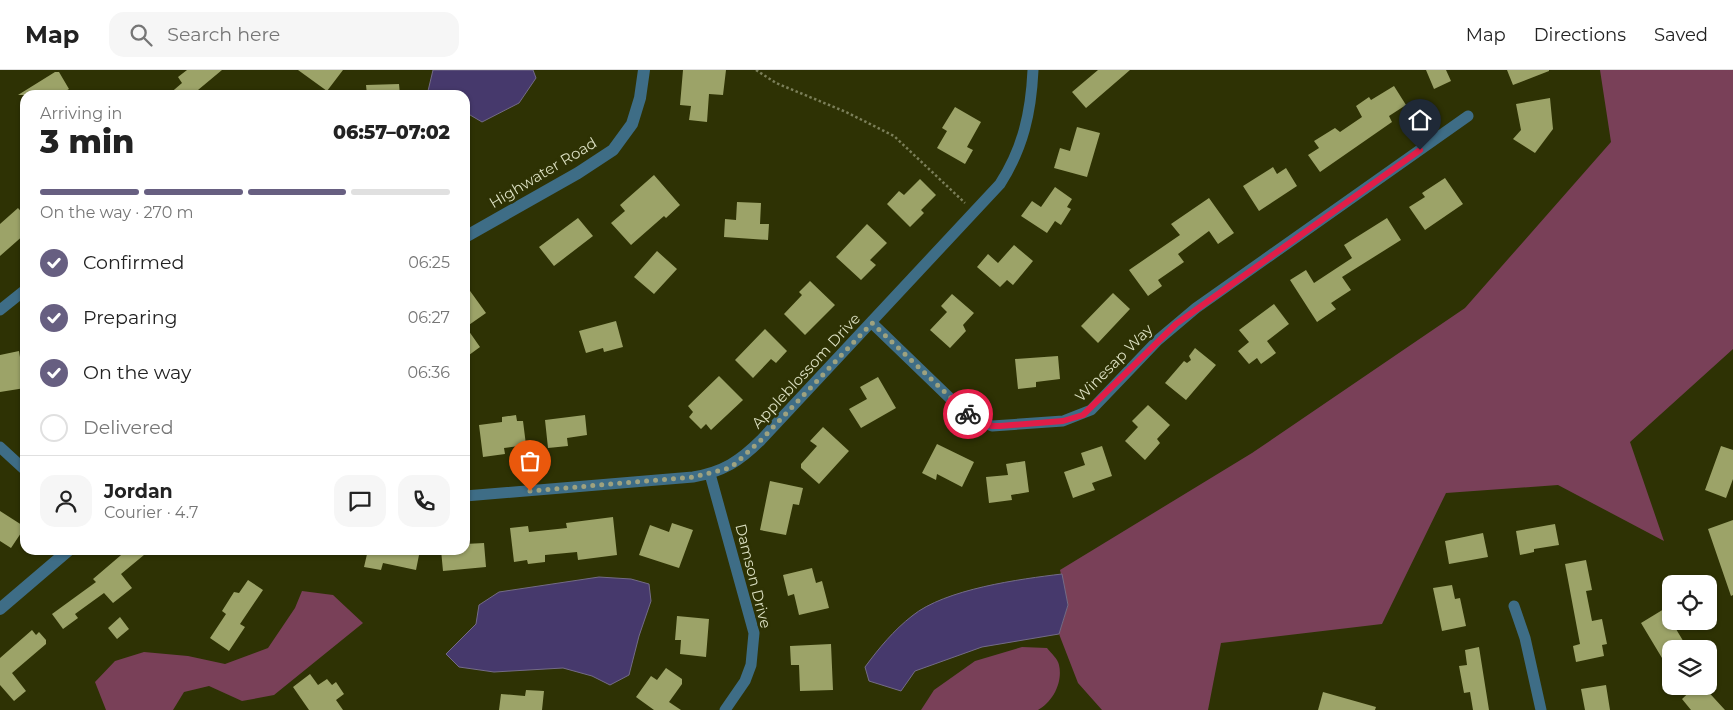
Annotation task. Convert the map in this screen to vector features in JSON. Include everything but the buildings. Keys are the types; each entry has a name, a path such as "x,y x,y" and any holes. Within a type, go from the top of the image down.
{"street":[{"name":"Highwater Road","path":"470,234 578,173 612,150 632,124 640,98 644,70"},
{"name":"Appleblossom Drive","path":"470,496 710,474 726,469 745,455 872,323 1000,184 1021,147 1032,98 1033,70"},
{"name":"Winesap Way","path":"872,323 974,418 1000,426 1063,421 1083,415 1158,340 1189,313 1468,116"},
{"path":"0,310 20,294"},
{"path":"0,447 20,465"},
{"name":"Damson Drive","path":"710,474 754,633 748,673 726,710"},
{"path":"0,609 63,555"},
{"path":"1514,606 1525,638 1541,710"}],"path":[{"path":"756,70 776,83 846,112 894,136 975,212"}],"shaded area":[{"path":"433,70 533,70 536,78 519,103 482,122 470,115 470,90 428,90"},
{"path":"1600,70 1733,70 1733,349 1630,442 1664,541 1558,485 1446,493 1382,624 1221,643 1208,710 1102,710 1078,683 1059,634 1068,605 1060,570 1252,453 1465,308 1611,142"},
{"path":"1062,574 1068,605 1059,634 982,647 915,671 901,691 869,681 865,667 870,660 899,627 926,607 963,592 1005,582"},
{"path":"599,577 631,579 649,584 651,601 639,636 629,675 610,685 592,676 563,668 494,672 459,667 446,654 476,624 479,605 499,592"},
{"path":"302,591 333,595 363,623 274,695 242,701 209,686 184,692 173,710 106,710 95,682 115,661 144,652 188,656 225,664 268,648 295,608"},
{"path":"1022,647 1047,648 1056,658 1059,665 1060,678 1056,691 1048,702 1038,710 921,710 934,690 975,661"}],"way so far":[{"path":"530,491 693,477 726,469 735,464 761,440 872,323 897,349 968,414"}],"route":[{"path":"968,414 992,426 1021,426 1063,421 1083,415 1091,410 1158,340 1196,308 1420,150"}]}
